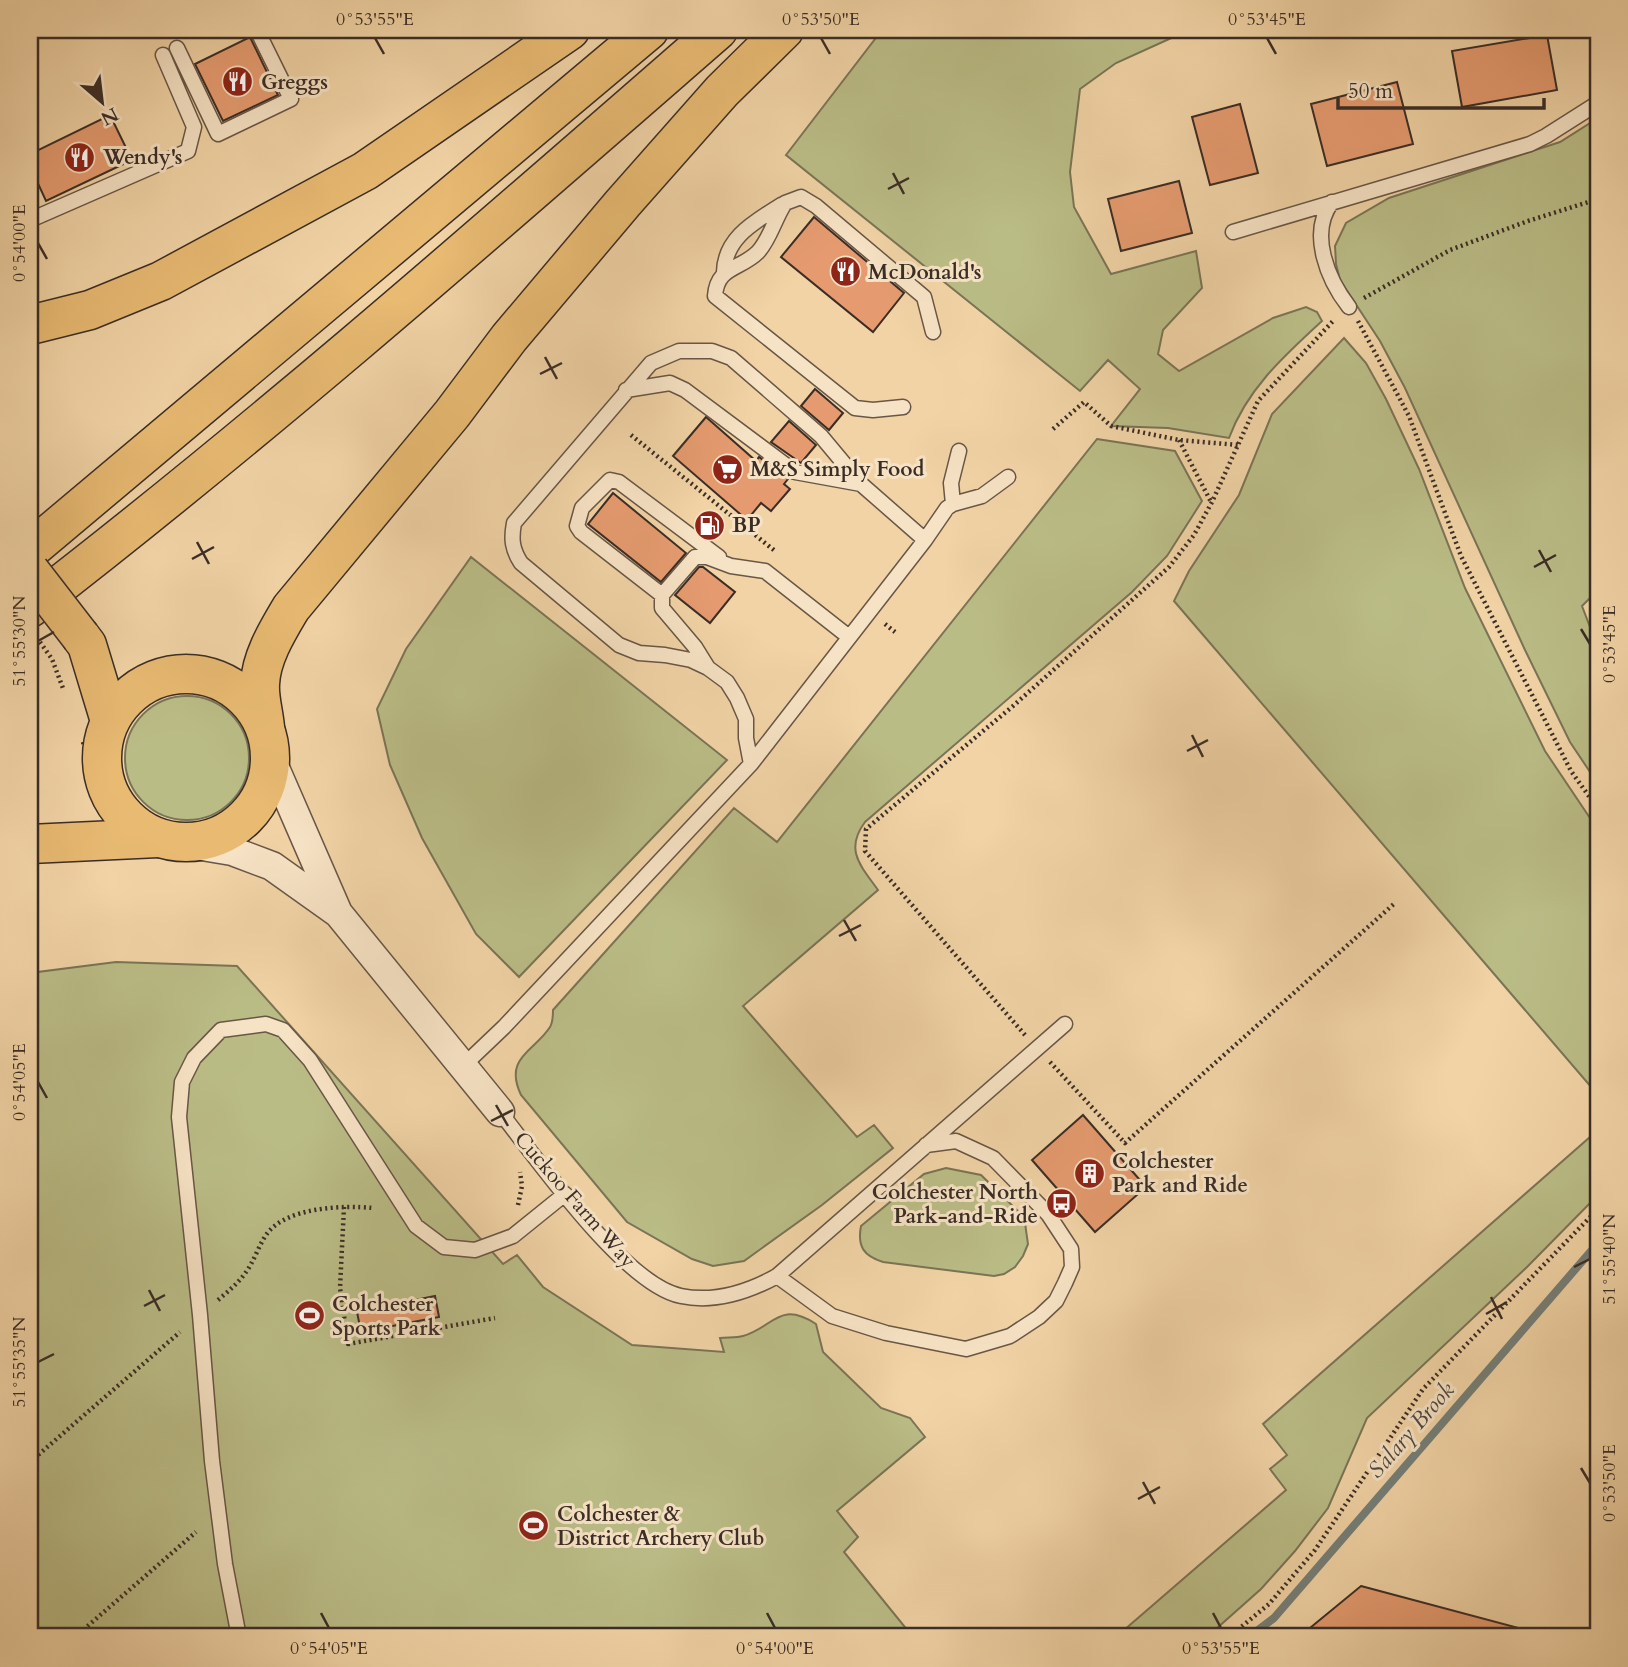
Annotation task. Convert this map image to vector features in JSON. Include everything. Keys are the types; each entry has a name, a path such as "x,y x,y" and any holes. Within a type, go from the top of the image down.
{"main road":[{"path":"30,325 90,310 161,281 365,171 570,30"},
{"path":"30,550 649,30"},
{"path":"30,608 91,561 409,299 718,30"},
{"path":"30,844 171,841 217,837 245,819 264,791 268,743 260,686 262,667 279,627 291,608 452,414 509,338 722,91 783,30"},
{"path":"30,571 73,647 97,731 103,742 101,765 106,788 117,808 135,826 171,841"},
{"path":"73,647 159,678"},
{"path":"97,731 130,694 159,678 184,673 210,677 233,688 253,705 268,743"}],"street":[{"name":"Cuckoo Farm Way","path":"268,743 338,913"},
{"name":"Cuckoo Farm Way","path":"171,841 232,851 272,866 338,913 500,1112"}],"lane":[{"path":"177,48 218,134 291,99 257,30"},
{"path":"30,220 188,151 194,127 163,55"},
{"path":"1233,232 1530,144 1598,103"},
{"path":"724,272 724,258 728,248 745,230 785,203 800,197 816,206 924,296 933,332"},
{"path":"1332,202 1324,213 1322,237 1325,266 1349,307"},
{"path":"785,203 761,249 743,265 724,272 716,281 715,296 855,408 873,410 903,407"},
{"path":"751,764 746,719 727,682 691,660 639,653 619,645 521,563 514,551 514,523 650,363 679,351 712,351 731,358 821,436 861,484 925,540"},
{"path":"626,390 670,383 685,390 795,472 861,484"},
{"path":"462,1067 504,1027 751,764 950,506 951,484 959,452"},
{"path":"950,506 982,496 1007,477"},
{"path":"662,596 580,532 577,526 582,509 610,480 619,482 731,566"},
{"path":"708,668 695,646 662,608 662,596 695,557 707,557 731,566 765,571 849,636"},
{"path":"239,1637 225,1564 212,1461 179,1117 181,1082 194,1058 221,1030 266,1024 283,1030 310,1060 416,1226 444,1247 475,1250 513,1236 565,1194"},
{"name":"Cuckoo Farm Way","path":"500,1112 618,1255 652,1284 680,1296 722,1298 760,1286 777,1276 1065,1024"},
{"path":"777,1276 832,1316 886,1333 966,1349 1010,1336 1039,1317 1056,1301 1072,1267 1071,1249 1048,1214 993,1158 956,1141 924,1146"}],"path":[{"path":"1395,903 1125,1143 996,1004 865,851 866,829 1013,706 1169,566 1194,535 1212,502 1258,401 1320,333 1349,307 1450,250 1598,199"},
{"path":"1349,307 1409,416 1461,556 1572,771 1598,809"},
{"path":"1053,429 1084,402 1111,426 1179,440 1238,445"},
{"path":"631,435 782,557"},
{"path":"1179,440 1212,502"},
{"path":"881,620 895,632"},
{"path":"66,696 73,647"},
{"path":"97,731 95,793 110,817"},
{"path":"514,1212 521,1201 520,1170"},
{"path":"344,1207 340,1288 348,1344 495,1318"},
{"path":"215,1303 237,1284 250,1267 267,1233 296,1214 344,1207 373,1208"},
{"path":"1229,1637 1269,1604 1315,1550 1423,1389 1598,1209"},
{"path":"30,1462 181,1332"},
{"path":"75,1637 196,1532"}],"green space":[{"path":"882,30 1189,30 1116,63 1080,89 1070,172 1074,207 1111,274 1196,251 1202,288 1163,330 1158,354 1179,371 1273,318 1306,307 1317,312 1322,321 1281,360 1256,389 1229,438 1168,428 1111,426 1140,389 1108,360 1080,391 786,155"},
{"path":"1598,118 1598,590 1582,606 1598,648 1598,784 1570,742 1525,650 1405,388 1380,341 1340,280 1335,246 1346,223 1389,198 1560,142"},
{"path":"1344,338 1366,363 1386,399 1419,469 1465,588 1545,751 1598,830 1598,1095 1174,601 1189,571 1239,495 1272,414"},
{"path":"1097,439 1175,451 1202,501 1167,556 1132,592 865,822 859,832 855,849 857,858 878,890 743,1006 857,1137 874,1125 893,1148 822,1205 744,1261 713,1266 692,1259 627,1222 521,1095 516,1082 518,1063 550,1027 553,1010 734,808 777,842"},
{"path":"471,557 727,760 519,977 476,934 422,838 390,765 377,709 406,649"},
{"path":"187,696 211,700 231,714 245,734 249,758 245,782 231,802 211,816 187,820 163,816 143,802 129,782 125,758 129,734 143,714 163,700"},
{"name":"Colchester Sports Park","path":"116,962 237,966 503,1264 517,1255 543,1287 632,1345 724,1352 720,1338 743,1336 785,1315 804,1317 816,1324 823,1352 881,1408 910,1418 925,1437 837,1511 858,1537 844,1552 913,1637 30,1637 30,973"},
{"path":"1598,1130 1598,1195 1527,1267 1367,1418 1328,1508 1261,1589 1207,1637 1116,1637 1286,1490 1270,1469 1287,1455 1263,1424"},
{"path":"946,1168 981,1175 1021,1214 1028,1244 1015,1267 1004,1274 994,1276 883,1262 863,1250 860,1240 861,1226 924,1174"}],"building":[{"path":"1547,35 1557,90 1462,107 1452,51"},
{"name":"Greggs","path":"250,37 278,95 223,121 195,64"},
{"path":"1397,82 1413,144 1327,166 1311,104"},
{"path":"1240,104 1258,173 1210,185 1192,117"},
{"name":"Wendy's","path":"110,115 132,160 46,201 30,166 30,154"},
{"path":"1179,181 1192,233 1121,251 1108,199"},
{"name":"McDonald's","path":"814,217 904,293 873,332 781,257"},
{"path":"815,389 843,413 829,430 801,406"},
{"name":"M&S Simply Food","path":"706,417 756,461 759,457 788,479 784,484 790,489 771,511 761,503 747,520 673,456"},
{"path":"789,421 816,445 801,463 771,442"},
{"path":"613,493 686,553 661,582 588,524"},
{"path":"699,567 703,567 735,592 710,623 675,595"},
{"name":"Colchester Park and Ride","path":"1083,1115 1146,1187 1095,1232 1032,1160"},
{"path":"435,1296 439,1317 361,1332 357,1312"},
{"path":"1361,1586 1526,1630 1525,1637 1299,1637"}],"waterway":[{"name":"Salary Brook","path":"1249,1637 1274,1618 1598,1243"}],"place":[{"name":"Greggs","path":"238,82"},
{"name":"Wendy's","path":"80,157"},
{"name":"McDonald's","path":"845,272"},
{"name":"M&S Simply Food","path":"727,469"},
{"name":"BP","path":"709,525"},
{"name":"Colchester Park and Ride","path":"1089,1173"},
{"name":"Colchester North Park-and-Ride","path":"1061,1204"},
{"name":"Colchester Sports Park","path":"309,1316"},
{"name":"Colchester & District Archery Club","path":"534,1526"}]}
